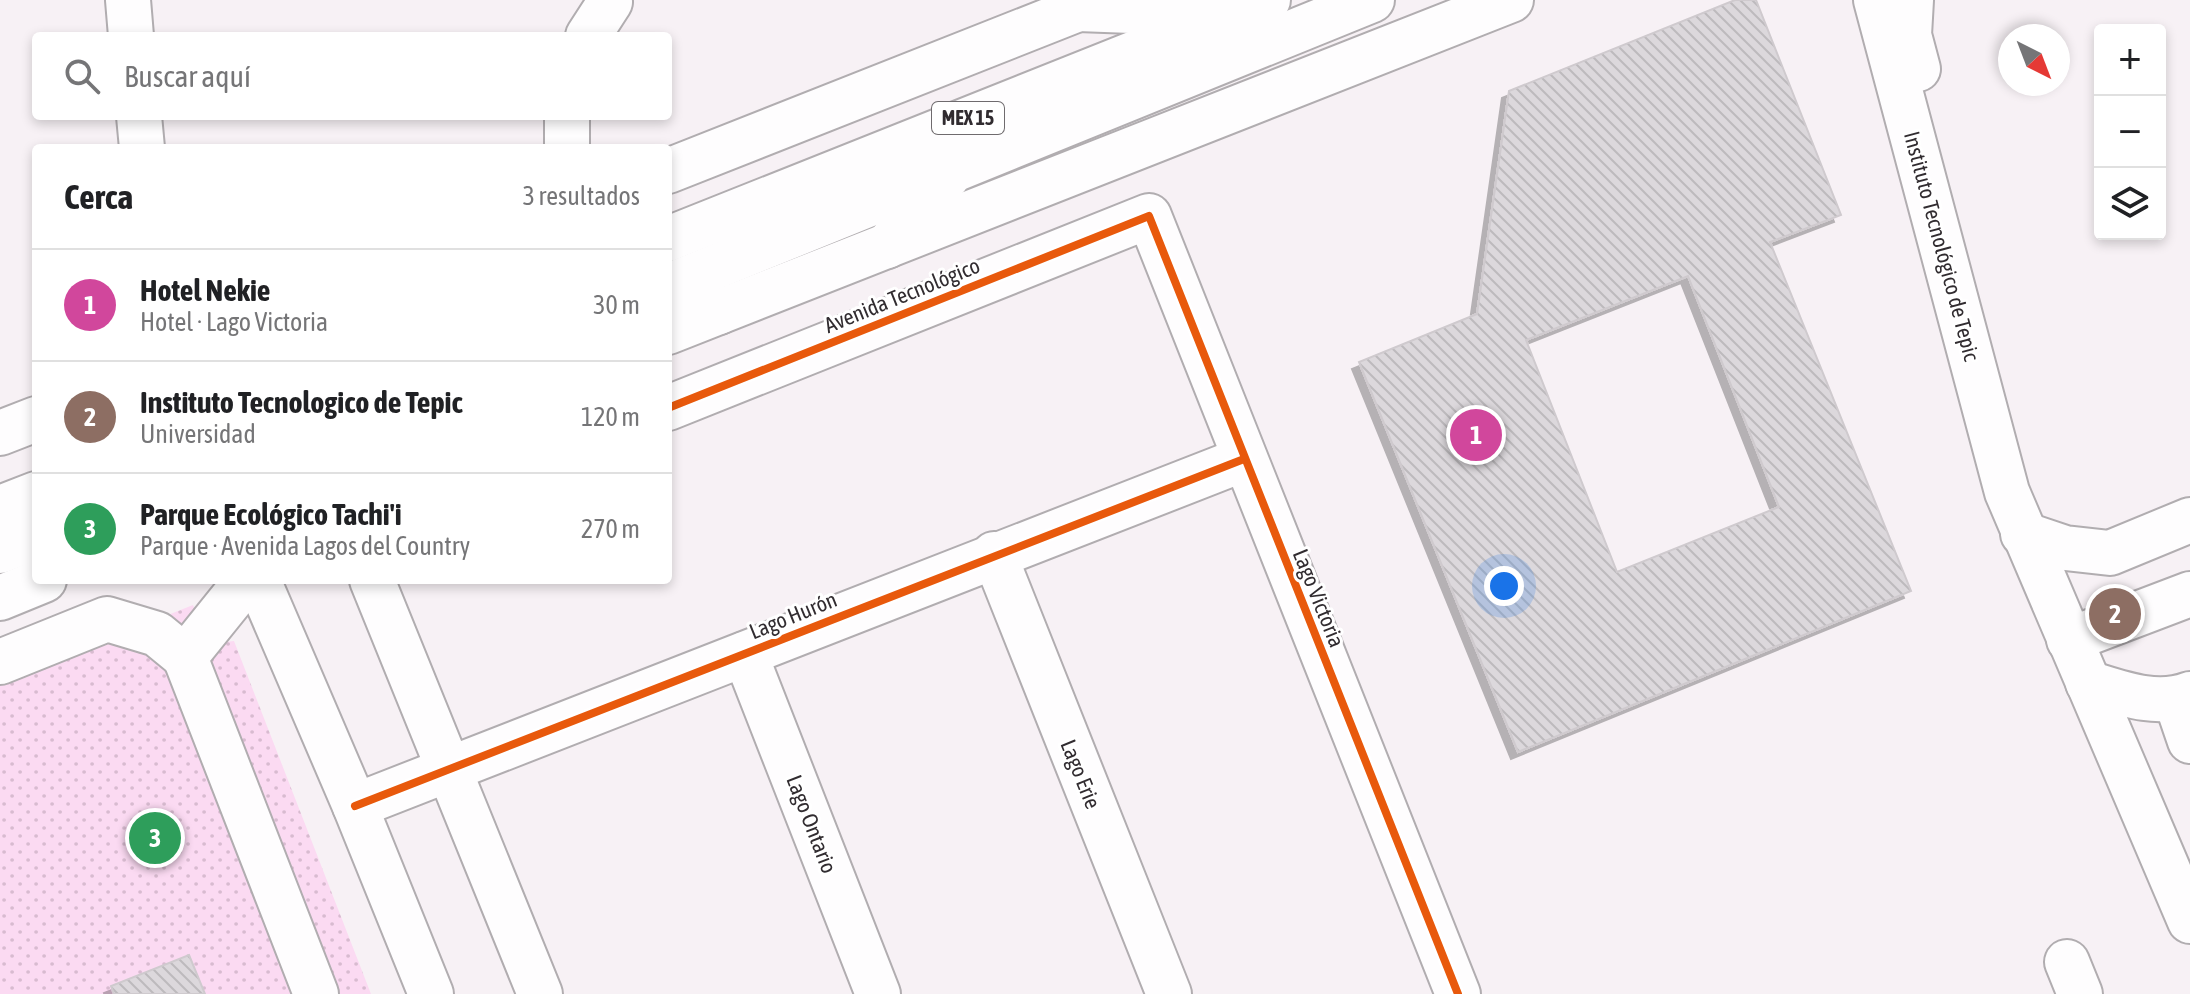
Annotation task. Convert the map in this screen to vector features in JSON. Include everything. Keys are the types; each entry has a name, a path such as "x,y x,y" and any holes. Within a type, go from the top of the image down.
{"main road":[{"path":"128,0 131,32"},
{"name":"MEX 15","path":"672,284 1372,0"},
{"path":"672,330 1511,0"},
{"name":"Instituto Tecnológico de Tepic","path":"1876,0 2007,492 2190,921"},
{"path":"1911,0 1909,35 1973,279 1960,314"},
{"path":"672,169 1090,5 1250,8"},
{"name":"MEX 15","path":"672,237 1250,8"},
{"path":"139,120 142,144"},
{"path":"567,120 567,144"},
{"path":"887,246 954,169"},
{"name":"Avenida Tecnológico","path":"672,406 1149,216"},
{"name":"Lago Victoria","path":"1149,216 1458,994"},
{"path":"672,307 719,312"},
{"path":"0,433 32,421"},
{"name":"Lago Hurón","path":"355,806 994,554 1244,459"},
{"path":"0,508 32,496"},
{"path":"2023,534 2065,548 2110,553 2190,520"},
{"path":"0,551 32,539"},
{"name":"Lago Erie","path":"994,554 1169,994"},
{"path":"0,598 34,584"},
{"path":"185,657 244,584"},
{"path":"260,584 431,994"},
{"path":"374,584 540,994"},
{"path":"2069,640 2190,594"},
{"path":"0,662 107,619 157,634 185,657 316,994"},
{"name":"Lago Ontario","path":"745,654 878,994"},
{"path":"2088,683 2138,698 2183,697 2190,741"}],"shaded area":[{"path":"193,605 208,644 234,641 371,994 0,994 0,682"}],"building":[{"path":"1735,0 1756,0 1841,215 1770,242 1911,591 1518,752 1359,362 1477,314 1509,91","holes":["1688,276 1779,507 1617,572 1526,340"]},
{"path":"189,955 205,994 114,994 111,986"}],"cycle path":[{"path":"672,406 1149,216 1458,994"},
{"path":"355,806 1244,459"}],"place":[{"name":"Hotel Nekie","path":"1476,435"},
{"name":"Instituto Tecnologico de Tepic","path":"2115,614"},
{"name":"Parque Ecológico Tachi'i","path":"155,838"}]}
